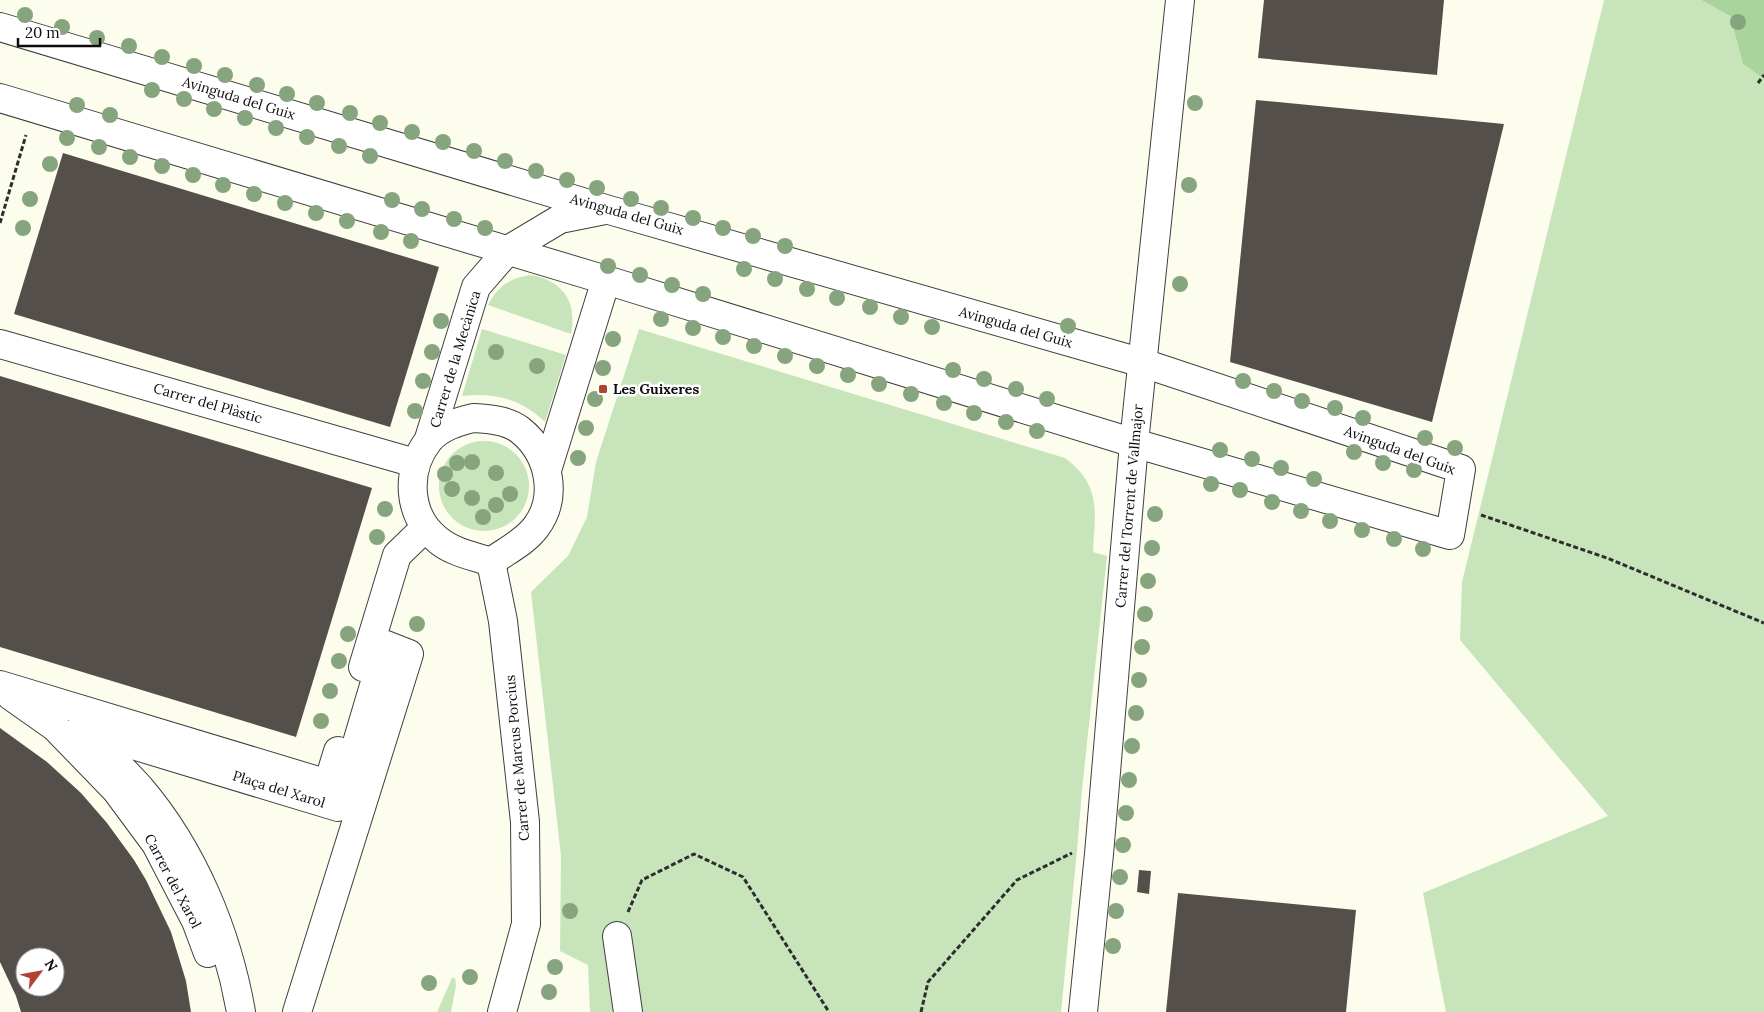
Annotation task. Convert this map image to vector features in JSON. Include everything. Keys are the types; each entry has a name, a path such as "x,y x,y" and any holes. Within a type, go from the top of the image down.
{"street":[{"name":"Carrer del Torrent de Vallmajor","path":"1083,1012 1099,854 1134,443 1180,0"},
{"name":"Avinguda del Guix","path":"0,27 609,210 1143,363 1461,469 1450,535 1134,443 508,250 0,98"},
{"name":"Carrer de la Mecànica","path":"430,439 476,287 508,250 560,219 609,210"},
{"path":"547,470 606,280"},
{"name":"Carrer del Plàstic","path":"0,344 415,463"},
{"path":"473,418 497,419 520,430 537,447 547,470 549,489 546,509 536,526 523,540 491,562 453,550 425,528 415,507 411,485 415,463 430,439 450,424 473,418"},
{"name":"Carrer del Xarol","path":"0,686 328,784 397,555 425,528"},
{"name":"Carrer de Marcus Porcius","path":"491,562 503,621 525,822 526,924 502,1012"},
{"name":"Plaça del Xarol","path":"241,1012 225,947 212,911 179,844 162,816 140,788 104,750 80,729 338,808 386,645 409,654 297,1012"},
{"name":"Carrer del Xarol","path":"0,686 55,727 116,790 156,844 196,921 223,995 225,1012"},
{"path":"618,936 628,1012"}],"path":[{"path":"1758,83 1764,75"},
{"path":"0,223 34,108"},
{"path":"1454,506 1607,558 1764,623"},
{"path":"921,1012 928,982 1016,880 1078,850 1099,854"},
{"path":"618,936 642,880 694,854 743,877 829,1012"}],"green space":[{"path":"1604,0 1701,0 1730,16 1743,64 1764,79 1764,1012 1446,1012 1423,893 1608,816 1460,640 1462,582"},
{"path":"1701,0 1764,0 1764,79 1743,64 1730,16"},
{"path":"532,275 552,283 566,295 572,312 571,334 488,305 496,293 511,280"},
{"path":"482,329 566,355 545,422 526,408 506,399 485,395 462,396"},
{"path":"639,329 1065,458 1077,468 1085,479 1091,489 1094,500 1093,552 1107,556 1061,1012 590,1012 588,965 560,951 561,856 531,592 568,556 587,517 596,462"},
{"path":"484,441 501,445 516,454 525,469 529,486 525,503 516,518 501,527 484,531 467,527 452,518 443,503 439,486 443,469 452,454 467,445"},
{"path":"452,978 455,978 456,986 451,1012 437,1012"}],"building":[{"path":"1264,0 1444,0 1437,75 1258,58"},
{"path":"1256,100 1504,124 1432,422 1230,362"},
{"path":"63,153 439,267 390,427 14,314"},
{"path":"0,376 372,488 296,737 0,647"},
{"path":"0,728 47,762 81,793 107,823 134,860 146,880 171,932 186,981 191,1012 21,1012 16,997 65,997 65,947 15,947 15,994 0,962"},
{"path":"1139,870 1151,871 1149,894 1137,892"},
{"path":"1178,893 1356,910 1346,1012 1166,1012"}],"place":[{"name":"Les Guixeres","path":"603,389"}]}
